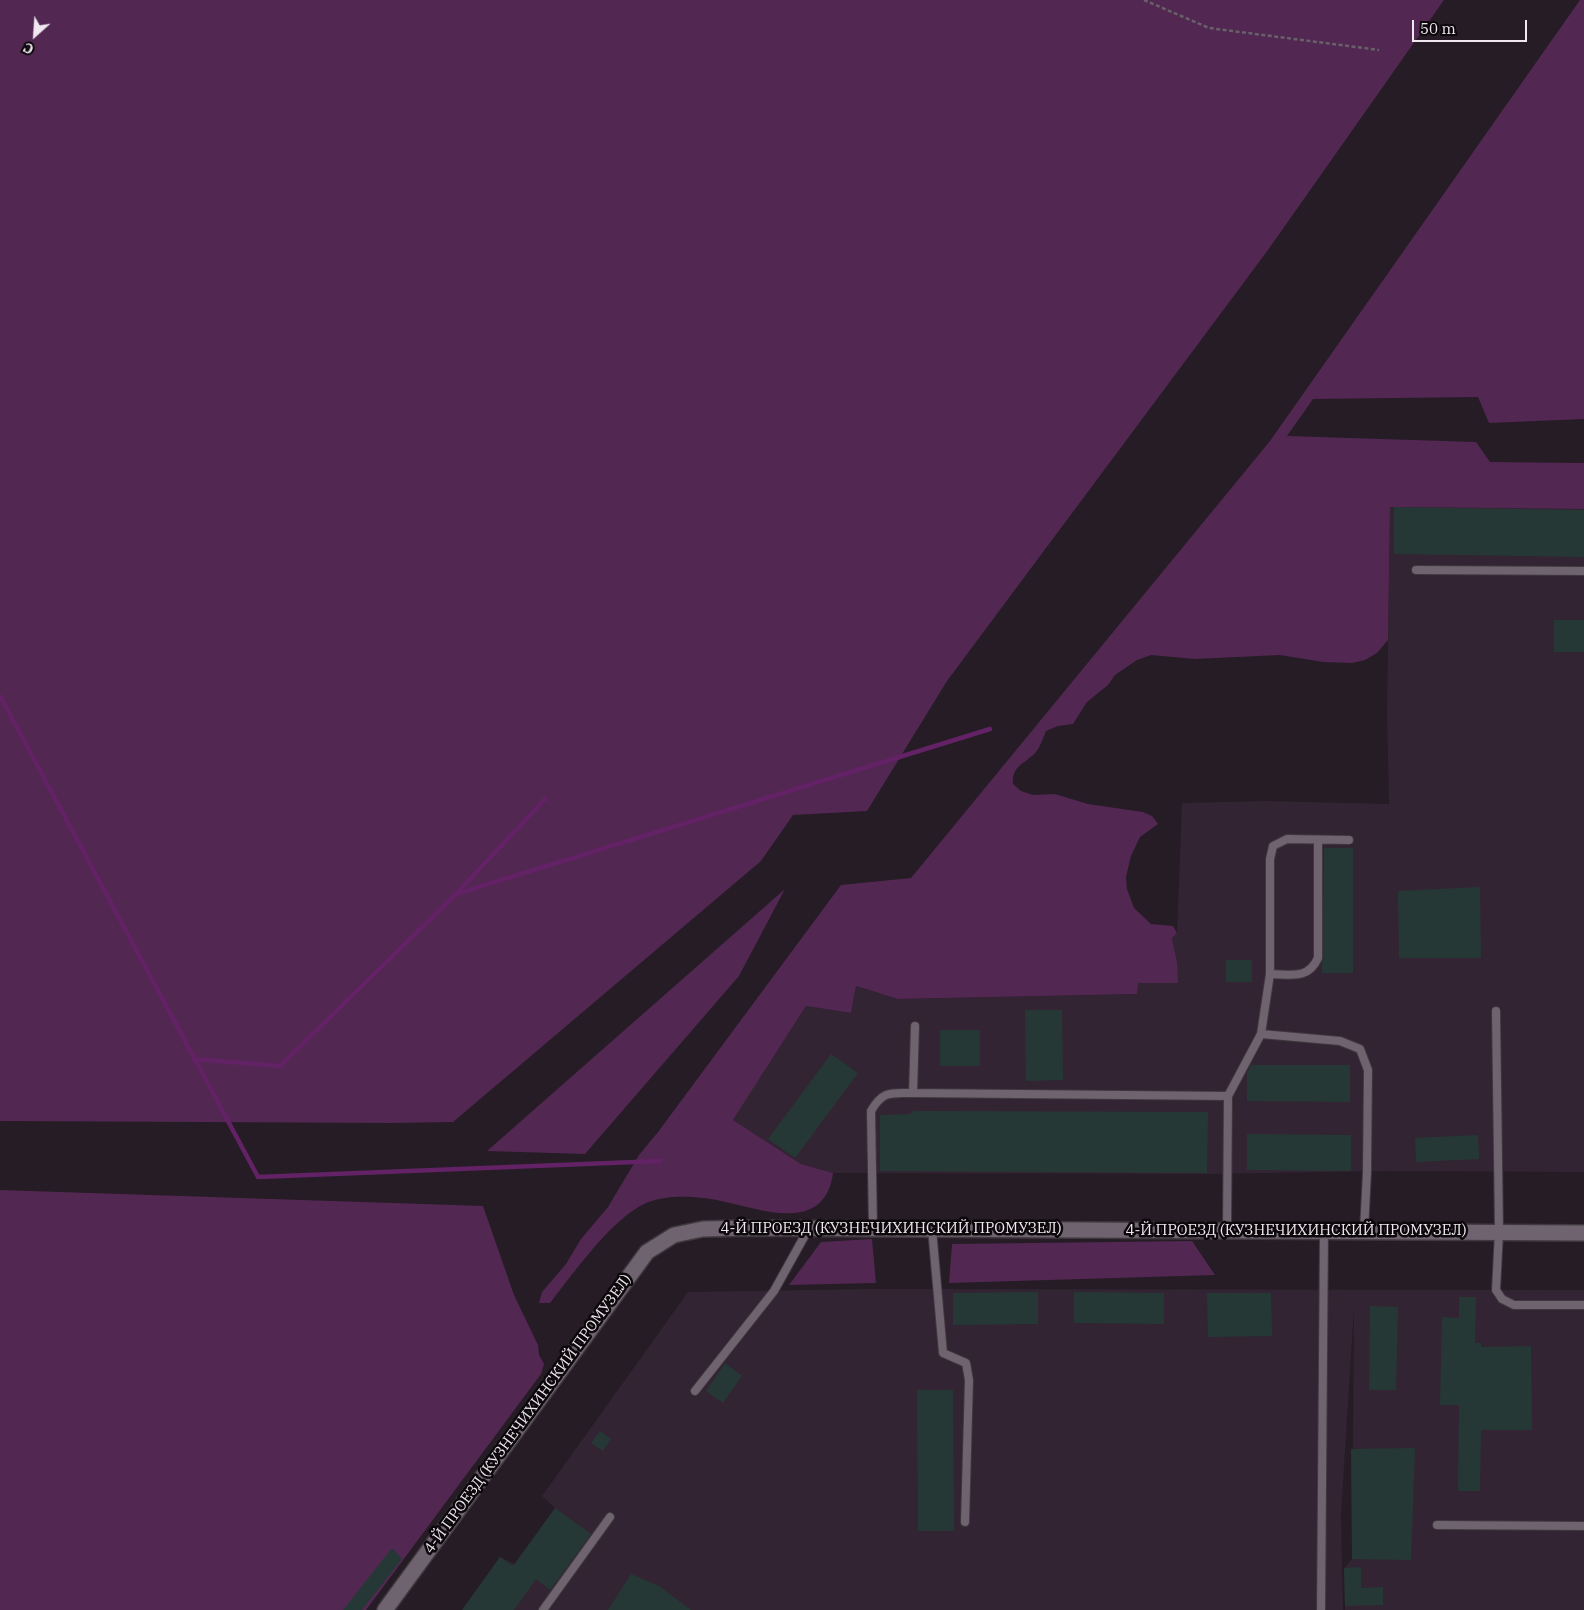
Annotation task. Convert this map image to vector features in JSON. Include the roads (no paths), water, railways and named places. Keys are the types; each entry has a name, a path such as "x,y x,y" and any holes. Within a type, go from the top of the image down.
{"street":[{"name":"4-Й ПРОЕЗД (КУЗНЕЧИХИНСКИЙ ПРОМУЗЕЛ)","path":"385,1610 647,1252 674,1235 703,1229 809,1228 1584,1232"}],"lane":[{"path":"1416,570 1584,571"},
{"path":"1227,1231 1228,1096 1261,1034 1270,974 1270,859 1273,846 1287,839 1349,840"},
{"path":"1270,974 1304,974 1314,968 1318,958 1318,840"},
{"path":"1496,1011 1498,1232 1496,1290 1502,1299 1514,1305 1584,1305"},
{"path":"914,1093 915,1026"},
{"path":"1261,1034 1340,1041 1360,1049 1368,1070 1368,1172 1364,1232"},
{"path":"873,1228 871,1111 877,1101 886,1094 1228,1096"},
{"path":"695,1391 774,1291 809,1228"},
{"path":"932,1229 943,1353 966,1363 969,1380 965,1522"},
{"path":"1321,1610 1324,1231"},
{"path":"543,1610 610,1517"},
{"path":"1436,1525 1584,1526"}],"waterway":[{"path":"0,696 258,1177 660,1161"},
{"path":"456,894 990,729"},
{"path":"194,1059 280,1066 456,894 545,799"}]}
